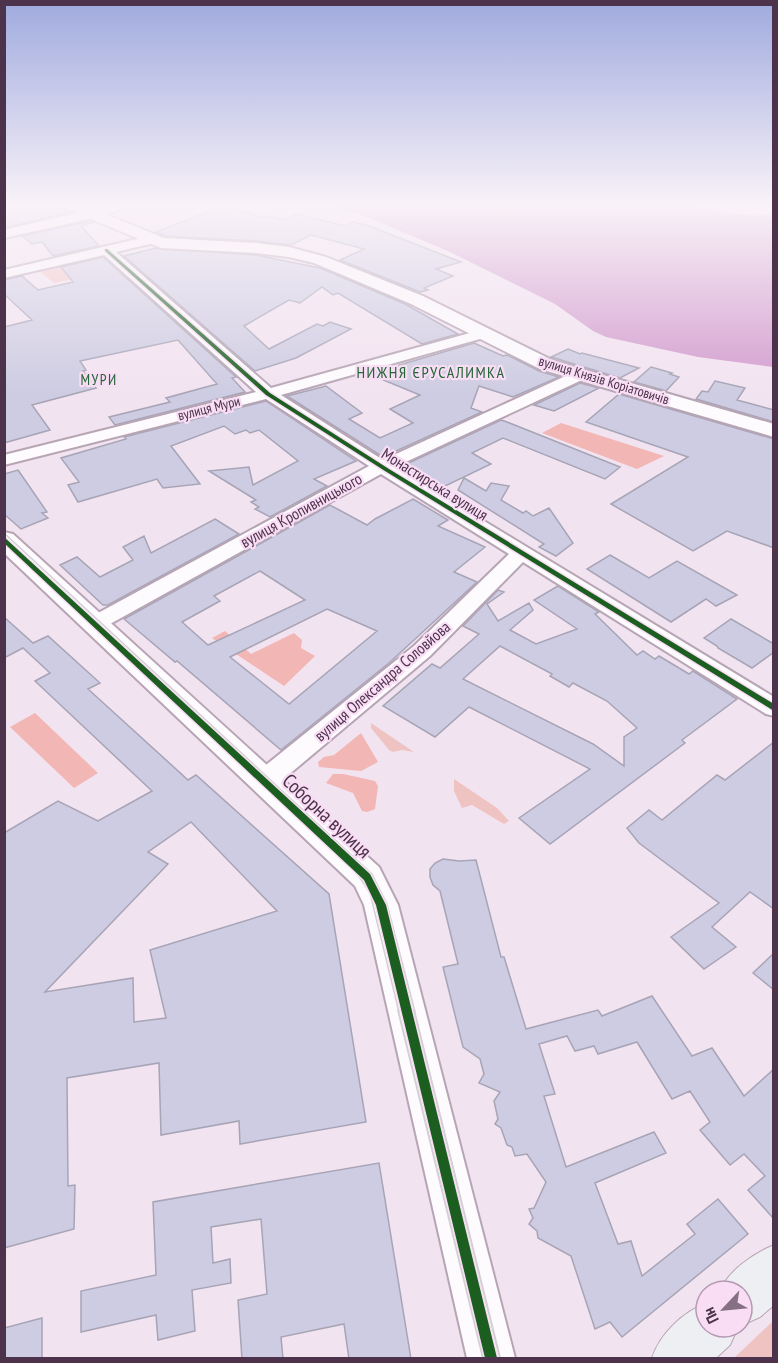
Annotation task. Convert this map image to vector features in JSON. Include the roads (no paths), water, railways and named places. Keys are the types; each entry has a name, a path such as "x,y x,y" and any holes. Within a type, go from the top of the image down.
{"main road":[{"path":"754,1288 774,1270"},
{"path":"678,1359 699,1339"}],"street":[{"path":"4,274 35,267"},
{"name":"Монастирська вулиця","path":"125,267 268,394 381,467 774,708"},
{"name":"вулиця Князів Коріатовичів","path":"336,267 417,300 526,356 578,375 774,430"},
{"name":"вулиця Мури","path":"4,460 268,394 482,334"},
{"name":"вулиця Кропивницького","path":"94,624 381,467 578,375"},
{"name":"Соборна вулиця","path":"4,539 358,866 376,891 491,1359"},
{"name":"вулиця Олександра Соловйова","path":"265,780 423,651 521,553"}],"tram line":[{"path":"4,533 372,874 387,904 415,1012"},
{"path":"127,659 354,869 370,893 399,1012"},
{"path":"398,1010 483,1358"},
{"path":"414,1010 500,1358"}],"district":[{"name":"НИЖНЯ ЄРУСАЛИМКА","path":"431,372"},
{"name":"МУРИ","path":"99,380"}]}
